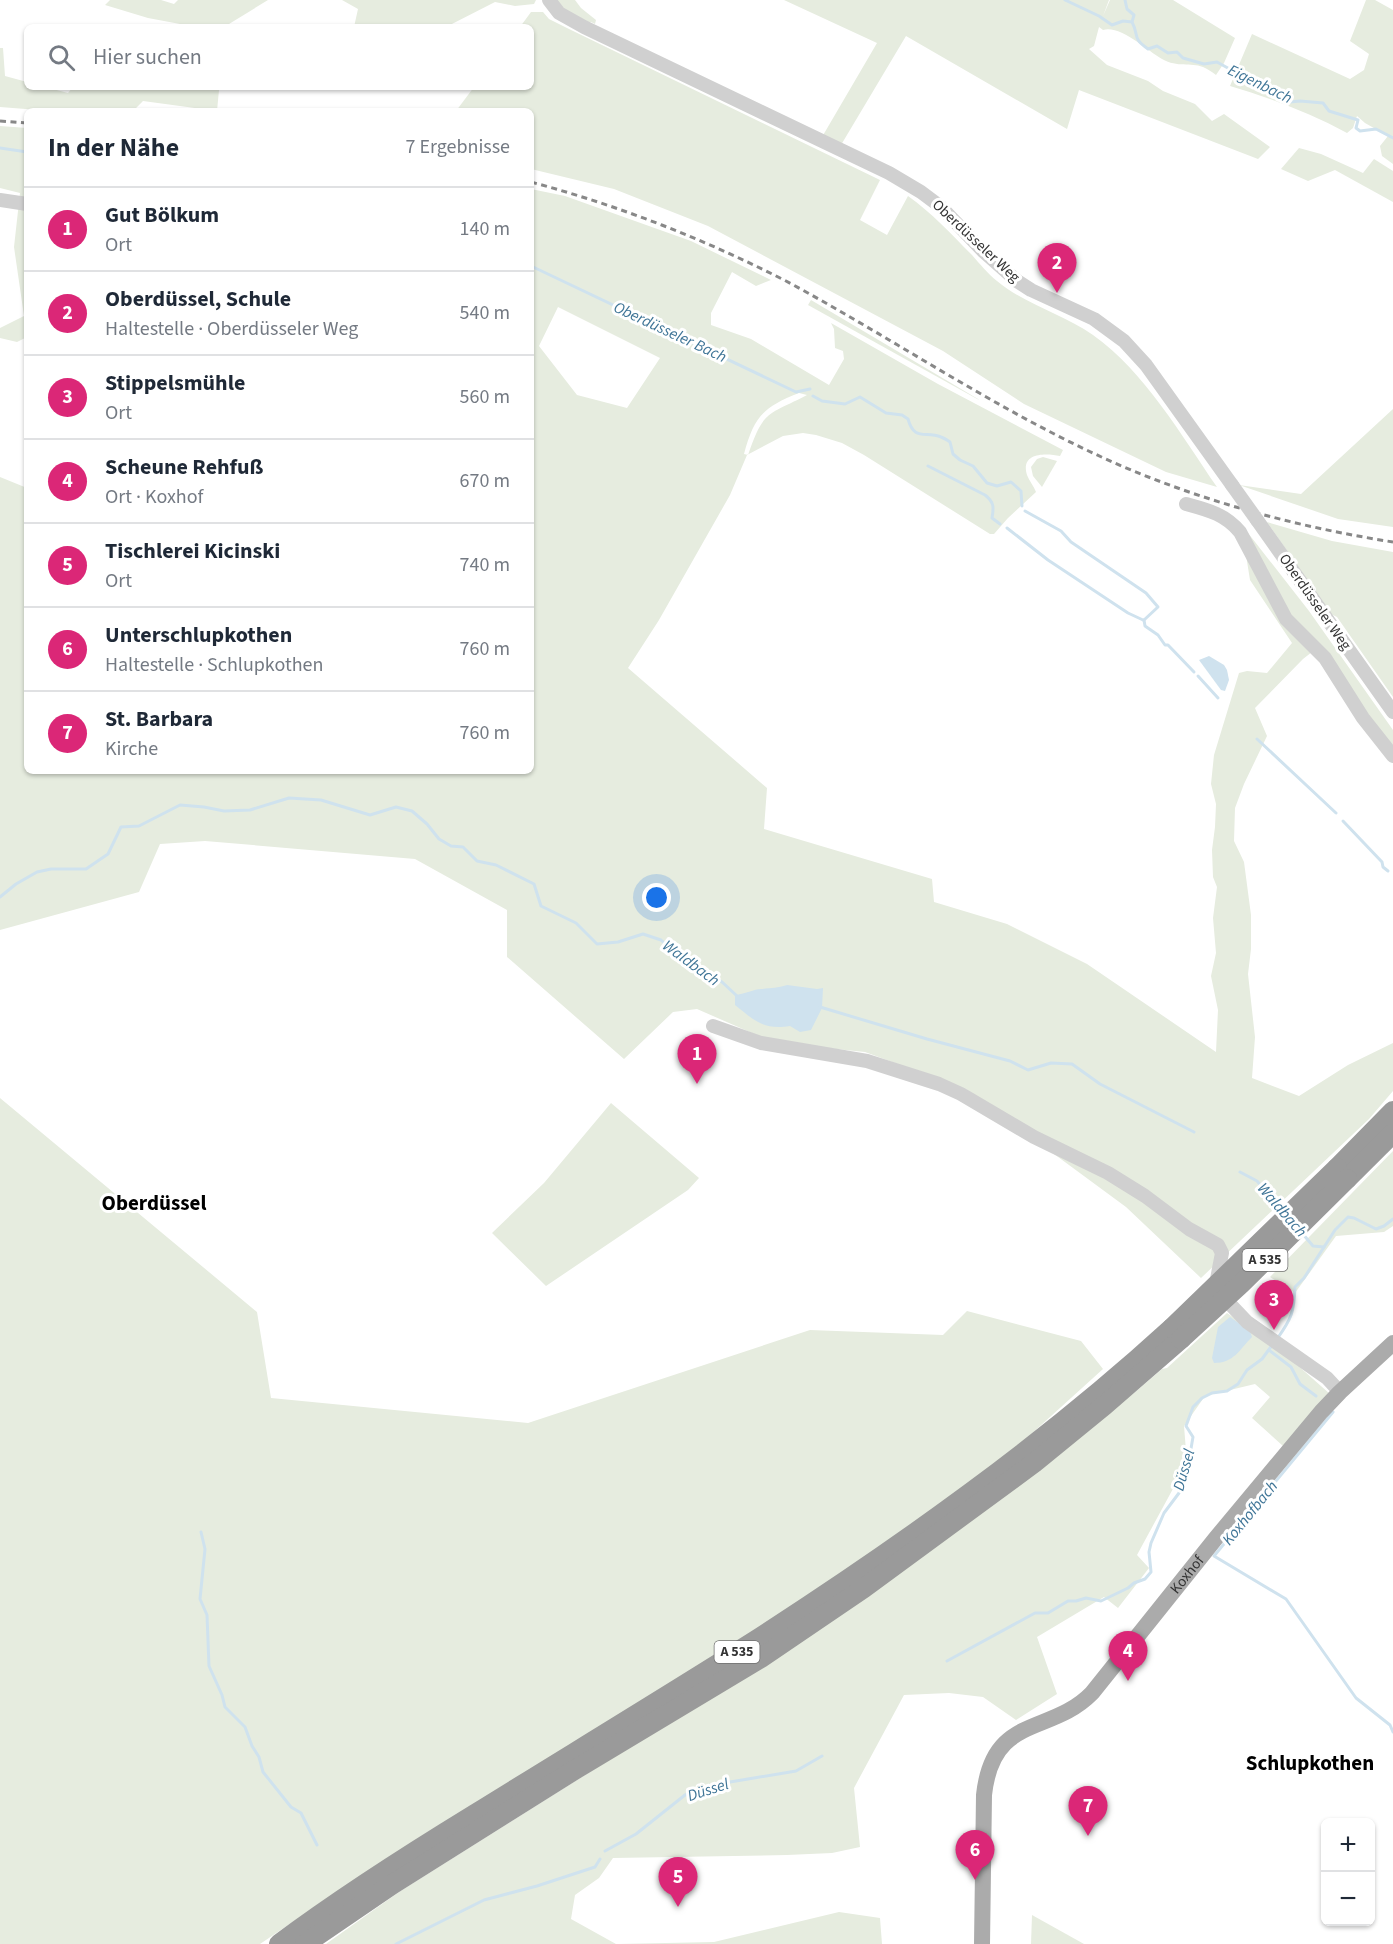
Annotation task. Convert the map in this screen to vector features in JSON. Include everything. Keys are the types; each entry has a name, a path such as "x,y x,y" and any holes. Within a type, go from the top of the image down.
{"highway":[{"name":"A 535","path":"279,1944 387,1868 753,1642 952,1507 1023,1454 1097,1393 1240,1284 1342,1174 1393,1111"},
{"name":"A 535","path":"1342,1174 1393,1133"},
{"name":"A 535","path":"305,1944 441,1854 576,1769 761,1658 864,1588 1034,1463 1105,1405 1177,1333"}],"main road":[{"name":"Koxhof","path":"982,1944 984,1795 993,1759 1018,1733 1076,1706 1092,1693 1216,1538 1340,1392 1393,1343"}],"street":[{"name":"Oberdüsseler Weg","path":"547,2 567,18 666,68 889,173 921,192 946,212 989,257 1017,281 1031,290 1094,319 1130,346 1146,365 1393,712"},
{"path":"0,200 24,204"},
{"name":"Oberdüsseler Weg","path":"1186,504 1215,512 1227,518 1240,532 1286,620 1325,658 1363,718 1393,756"},
{"path":"713,1026 761,1043 867,1061 939,1084 961,1094 1034,1137 1108,1173 1145,1196 1189,1229 1220,1247 1222,1253 1217,1279 1220,1292 1248,1322 1327,1378 1340,1392"}],"shaded area":[{"path":"110,0 161,0 174,4 178,0 268,0 229,24 180,24 148,18 105,5"},
{"path":"342,0 536,0 534,4 515,6 495,2 452,24 355,24 358,9"},
{"path":"555,0 575,0 596,20 595,24 568,14"},
{"path":"784,0 1109,0 1103,16 1110,0 1173,0 1235,38 1216,75 1198,66 1168,62 1133,39 1110,29 1103,30 1099,27 1094,46 1089,49 1107,65 1148,81 1163,91 1195,104 1212,121 1224,114 1270,147 1258,159 1079,90 1067,129 906,36 841,145 822,137 877,43"},
{"path":"1366,0 1375,0 1393,10 1393,164 1382,156 1380,146 1388,136 1357,116 1353,128 1347,133 1290,106 1230,86 1252,34 1350,79 1364,70 1369,54 1350,41"},
{"path":"531,12 543,12 549,19 569,29 880,180 860,220 887,235 908,196 941,224 997,281 1020,297 1093,335 1112,350 1161,405 1217,487 1166,472 1024,404 943,351 708,226 614,189 534,170 534,108 458,108 472,90 534,90 534,24 522,24"},
{"path":"0,48 3,48 5,76 24,81 24,90 56,90 68,93 70,90 219,90 217,108 195,108 143,101 136,108 0,107"},
{"path":"0,126 24,128 24,316 14,247 20,193 0,188"},
{"path":"1299,148 1321,154 1363,173 1374,159 1393,171 1393,202 1335,170 1308,181 1281,169"},
{"path":"534,190 565,196 691,241 771,280 756,286 732,272 711,313 711,325 751,339 829,385 844,359 843,351 835,348 834,329 831,323 938,384 1063,450 1060,456 1048,454 1036,456 1027,462 1027,475 1036,492 994,534 990,534 842,443 803,433 783,436 748,454 758,429 768,416 807,395 799,393 777,403 756,422 744,454 747,455 730,495 659,620 628,668 767,788 764,829 932,879 934,902 1007,924 1087,964 1216,1052 1218,1010 1211,976 1216,953 1213,918 1217,887 1213,877 1212,850 1216,804 1211,784 1214,755 1239,673 1247,671 1267,673 1292,643 1250,580 1241,524 1309,611 1393,730 1393,753 1321,645 1303,659 1255,708 1267,736 1235,808 1234,841 1244,862 1251,915 1248,974 1255,1037 1252,1078 1299,1096 1348,1065 1393,1043 1393,1091 1369,1119 1201,1278 1126,1207 966,1089 865,1052 807,1046 800,1054 697,1009 673,1012 624,1059 507,957 507,910 415,859 205,841 160,844 139,892 0,930 0,477 24,487 24,774 534,774","holes":["558,307 660,358 627,408 577,395 539,346"]},
{"path":"811,300 978,399 979,400 808,305"},
{"path":"24,316 24,338 17,342 0,338 0,328"},
{"path":"1393,409 1393,527 1338,519 1239,485 1301,494"},
{"path":"1043,457 1057,461 1042,487 1033,476 1031,467 1037,459"},
{"path":"1267,522 1332,541 1393,552 1393,697 1337,617 1331,614"},
{"path":"0,1098 257,1312 271,1398 528,1423 810,1330 943,1335 967,1311 1081,1341 1103,1369 1018,1446 948,1500 799,1603 389,1857 260,1944 0,1944"},
{"path":"611,1103 699,1178 688,1190 546,1286 492,1233 544,1183"},
{"path":"1393,1151 1393,1226 1384,1232 1336,1236 1295,1293 1270,1277"},
{"path":"1227,1313 1278,1348 1330,1394 1283,1446 1252,1418 1270,1397 1255,1384 1205,1396 1184,1426 1187,1463 1137,1555 1149,1568 1118,1608 1104,1597 1037,1637 1057,1694 1016,1720 983,1697 949,1693 904,1695 854,1788 860,1847 832,1853 613,1858 599,1878 575,1895 571,1919 616,1944 326,1944 399,1892 620,1753 1134,1393 1162,1369 1167,1368"},
{"path":"839,1912 880,1918 882,1944 618,1944 714,1942"},
{"path":"1032,1915 1084,1944 1031,1944"}],"water":[{"path":"1209,656 1224,665 1227,670 1229,680 1225,691 1221,690 1199,660"},
{"path":"787,985 823,988 822,1008 811,1030 800,1032 790,1026 766,1025 754,1020 735,1005 735,995"},
{"path":"1230,1317 1250,1331 1252,1337 1227,1361 1214,1363 1212,1358 1218,1327"}],"waterway":[{"name":"Eigenbach","path":"1065,0 1099,16 1112,25 1123,21 1132,22 1138,39 1148,49 1157,46 1168,53 1177,52 1183,58 1204,64 1217,62 1235,72 1242,79 1259,80 1282,94 1290,102 1323,103 1329,111 1358,120 1356,128 1360,131 1376,129 1393,138"},
{"path":"1125,0 1127,9 1134,15 1132,22"},
{"name":"Oberdüsseler Bach","path":"0,148 24,152"},
{"name":"Oberdüsseler Bach","path":"534,267 796,392 810,389"},
{"name":"Oberdüsseler Bach","path":"813,396 822,401 845,404 860,397 886,413 902,415 908,419 910,426 917,433 935,435 950,442 953,454 973,466 987,483 997,486 1011,482 1021,491 1022,506"},
{"path":"928,466 985,495 993,505 992,518 1000,524"},
{"name":"Oberdüsseler Bach","path":"1025,511 1061,531 1071,542 1146,593 1158,607 1144,620"},
{"path":"1007,528 1048,560 1128,613 1143,620"},
{"name":"Oberdüsseler Bach","path":"1144,620 1145,626 1158,635 1165,645 1168,645 1194,672"},
{"name":"Oberdüsseler Bach","path":"1198,676 1218,698"},
{"name":"Oberdüsseler Bach","path":"1257,739 1336,813"},
{"name":"Waldbach","path":"0,897 16,884 37,872 51,869 86,869 108,854 121,827 139,826 180,805 224,811 250,810 289,798 321,800 370,815 396,807 412,811 439,839 451,846 463,847 477,861 496,865 534,884 541,906 576,923 597,944 618,942 643,934 661,940 678,956 722,982 736,995"},
{"name":"Oberdüsseler Bach","path":"1343,821 1388,871"},
{"name":"Waldbach","path":"820,1007 1010,1061 1028,1070 1051,1063 1072,1064 1100,1084 1194,1132"},
{"name":"Waldbach","path":"1240,1172 1257,1181 1282,1210"},
{"name":"Düssel","path":"1277,1339 1291,1314 1295,1287 1304,1278 1335,1230 1348,1217 1376,1229 1393,1219"},
{"name":"Waldbach","path":"1302,1233 1313,1246 1324,1247"},
{"name":"Düssel","path":"947,1661 1035,1613 1048,1613 1068,1601 1086,1598 1101,1601 1145,1579 1151,1572 1149,1552 1151,1543 1164,1513 1179,1493 1182,1475 1189,1460 1193,1437 1186,1426 1193,1407 1202,1398 1212,1393 1227,1391 1238,1384 1247,1370 1262,1359 1273,1344"},
{"name":"Koxhofbach","path":"1269,1350 1291,1367 1300,1384 1316,1396"},
{"name":"Koxhofbach","path":"1333,1412 1214,1556 1286,1599 1356,1698 1390,1725 1393,1732"},
{"path":"201,1532 205,1549 200,1599 207,1615 209,1666 225,1707 245,1727 259,1757 263,1772 291,1807 301,1813 317,1845"},
{"name":"Düssel","path":"605,1851 636,1834 685,1795 712,1785 796,1771 822,1756"},
{"name":"Düssel","path":"396,1944 484,1900 595,1867 600,1859"}],"railway":[{"path":"0,121 24,123"},
{"path":"534,183 661,225 755,266 825,302 1016,414 1055,435 1131,470 1241,509 1317,528 1393,542"}],"place":[{"name":"Oberdüssel, Schule","path":"1057,293"},
{"name":"Gut Bölkum","path":"697,1084"},
{"name":"Stippelsmühle","path":"1274,1330"},
{"name":"Scheune Rehfuß","path":"1128,1681"},
{"name":"St. Barbara","path":"1088,1836"},
{"name":"Unterschlupkothen","path":"975,1880"},
{"name":"Tischlerei Kicinski","path":"678,1907"}],"district":[{"name":"Oberdüssel","path":"154,1203"},
{"name":"Schlupkothen","path":"1310,1763"}]}
